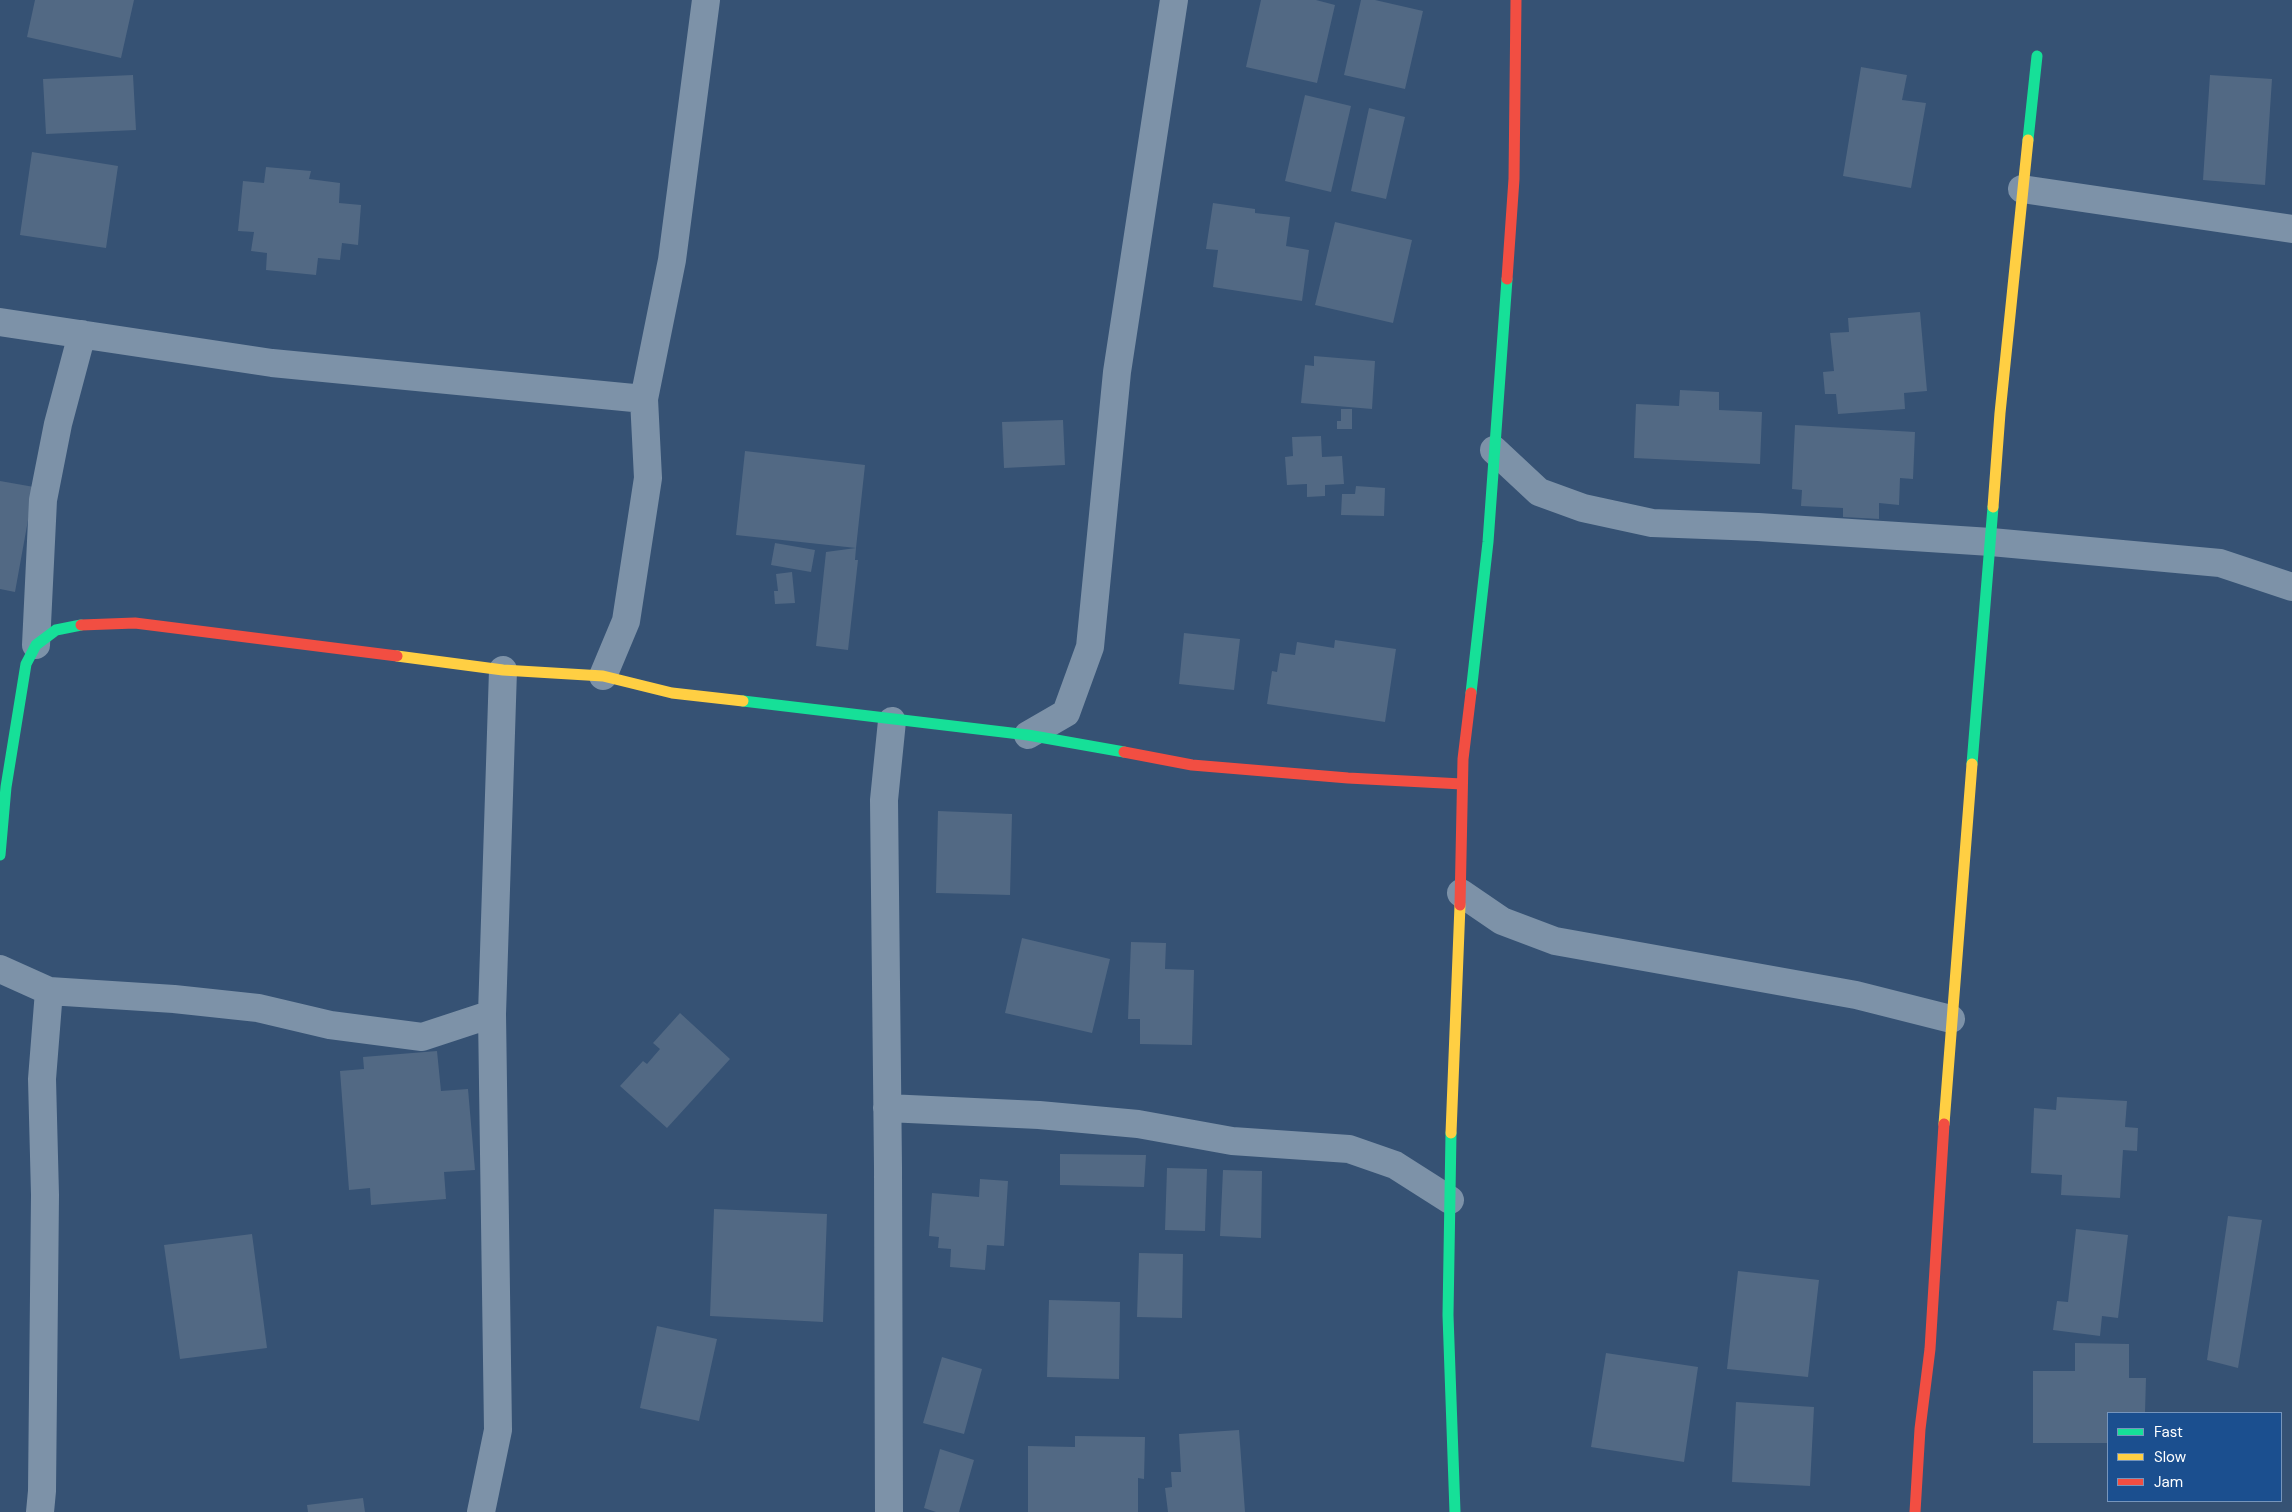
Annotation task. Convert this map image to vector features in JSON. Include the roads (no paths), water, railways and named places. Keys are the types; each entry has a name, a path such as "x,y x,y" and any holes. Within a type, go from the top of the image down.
{"street":[{"path":"603,676 626,621 648,478 644,399 672,260 706,0"},
{"path":"1028,735 1066,713 1090,647 1117,372 1174,0"},
{"path":"1455,1512 1448,1315 1451,1100 1461,893 1463,759 1488,542 1514,179 1516,0"},
{"path":"1916,1512 1920,1429 1930,1350 1952,1019 2000,413 2036,56"},
{"path":"2022,189 2292,228"},
{"path":"0,322 272,363 644,399"},
{"path":"0,856 6,788 26,664 36,645 43,500 58,424 82,334"},
{"path":"1494,450 1539,492 1583,508 1652,523 1758,527 1991,542 2220,563 2292,587"},
{"path":"36,645 56,630 90,623 134,623 503,670 603,676 672,693 1028,735 1192,765 1348,778 1462,784"},
{"path":"481,1512 498,1430 492,1014 503,670"},
{"path":"889,1512 884,800 892,720"},
{"path":"1461,893 1502,921 1555,940 1856,995 1952,1019"},
{"path":"0,969 49,991 174,999 258,1008 330,1025 422,1037 492,1014"},
{"path":"40,1512 42,1491 45,1195 42,1080 49,991"},
{"path":"887,1108 1038,1115 1129,1123 1232,1141 1349,1149 1395,1165 1450,1200"}]}
